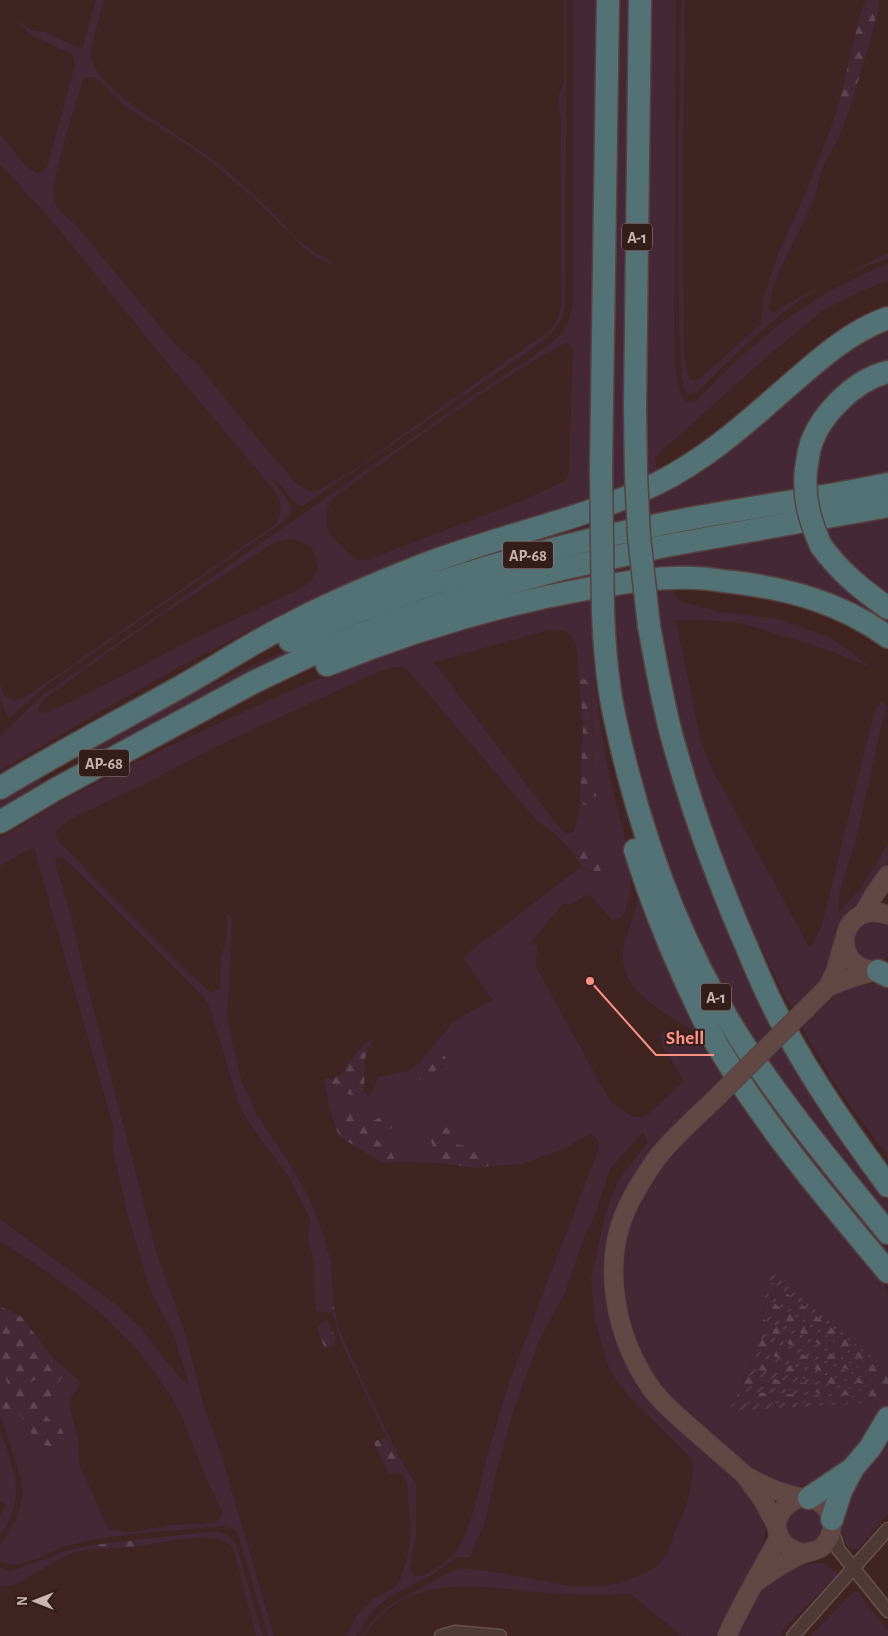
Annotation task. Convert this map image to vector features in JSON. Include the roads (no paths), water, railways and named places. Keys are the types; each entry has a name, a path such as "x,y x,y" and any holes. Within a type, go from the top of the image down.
{"highway":[{"name":"A-1","path":"608,0 601,470 603,612 610,690 616,724 652,857 701,971 738,1036 773,1088 822,1154 888,1233"},
{"name":"A-1","path":"640,0 635,406 636,474 641,554 649,626 664,703 672,738 712,863 762,981 783,1026 832,1108 888,1186"},
{"path":"185,684 288,624 423,565 580,514 664,480 728,438 820,358 856,333 875,322 888,318"},
{"path":"888,372 863,382 845,395 833,408 817,432 809,450 804,488 812,526 821,546 835,565 848,578 888,608"},
{"name":"AP-68","path":"0,788 43,762 185,684 252,658 312,630 380,603 479,569 559,546 658,525 888,484"},
{"name":"AP-68","path":"0,822 56,789 254,682 319,651 391,622 484,590 566,568 665,546 888,506"},
{"path":"209,708 243,698 356,653 420,631 483,612 556,594 622,582 695,578 783,589 817,600 859,618 888,637"},
{"path":"616,724 612,744 617,776 630,832 646,884 670,946 693,997 718,1047 750,1096 805,1171 887,1271"},
{"path":"832,1108 864,1138 888,1165"},
{"path":"804,1498 853,1468 879,1443 888,1418"},
{"path":"832,1524 841,1491 853,1468"}],"street":[{"path":"863,914 888,876"},
{"path":"851,1566 835,1555 794,1551 785,1546 763,1500 746,1476 672,1411 651,1388 627,1344 618,1313 614,1288 614,1262 625,1212 639,1185 658,1156 828,987 836,970 846,933 856,918 863,914 880,912 888,915"},
{"path":"844,941 850,959 857,966 865,970 882,972"},
{"path":"828,987 850,978 882,972"},
{"path":"746,1476 771,1488 817,1500 824,1505 829,1512 838,1549 888,1611"},
{"path":"728,1636 742,1604 756,1582 778,1531 778,1516 783,1507 790,1501 804,1498"},
{"path":"756,1582 780,1565 823,1546 829,1538 832,1524"},
{"path":"793,1636 851,1566 888,1529"},
{"path":"440,1636 455,1632 465,1632 500,1636"}],"place":[{"name":"Shell","path":"590,981"}]}
